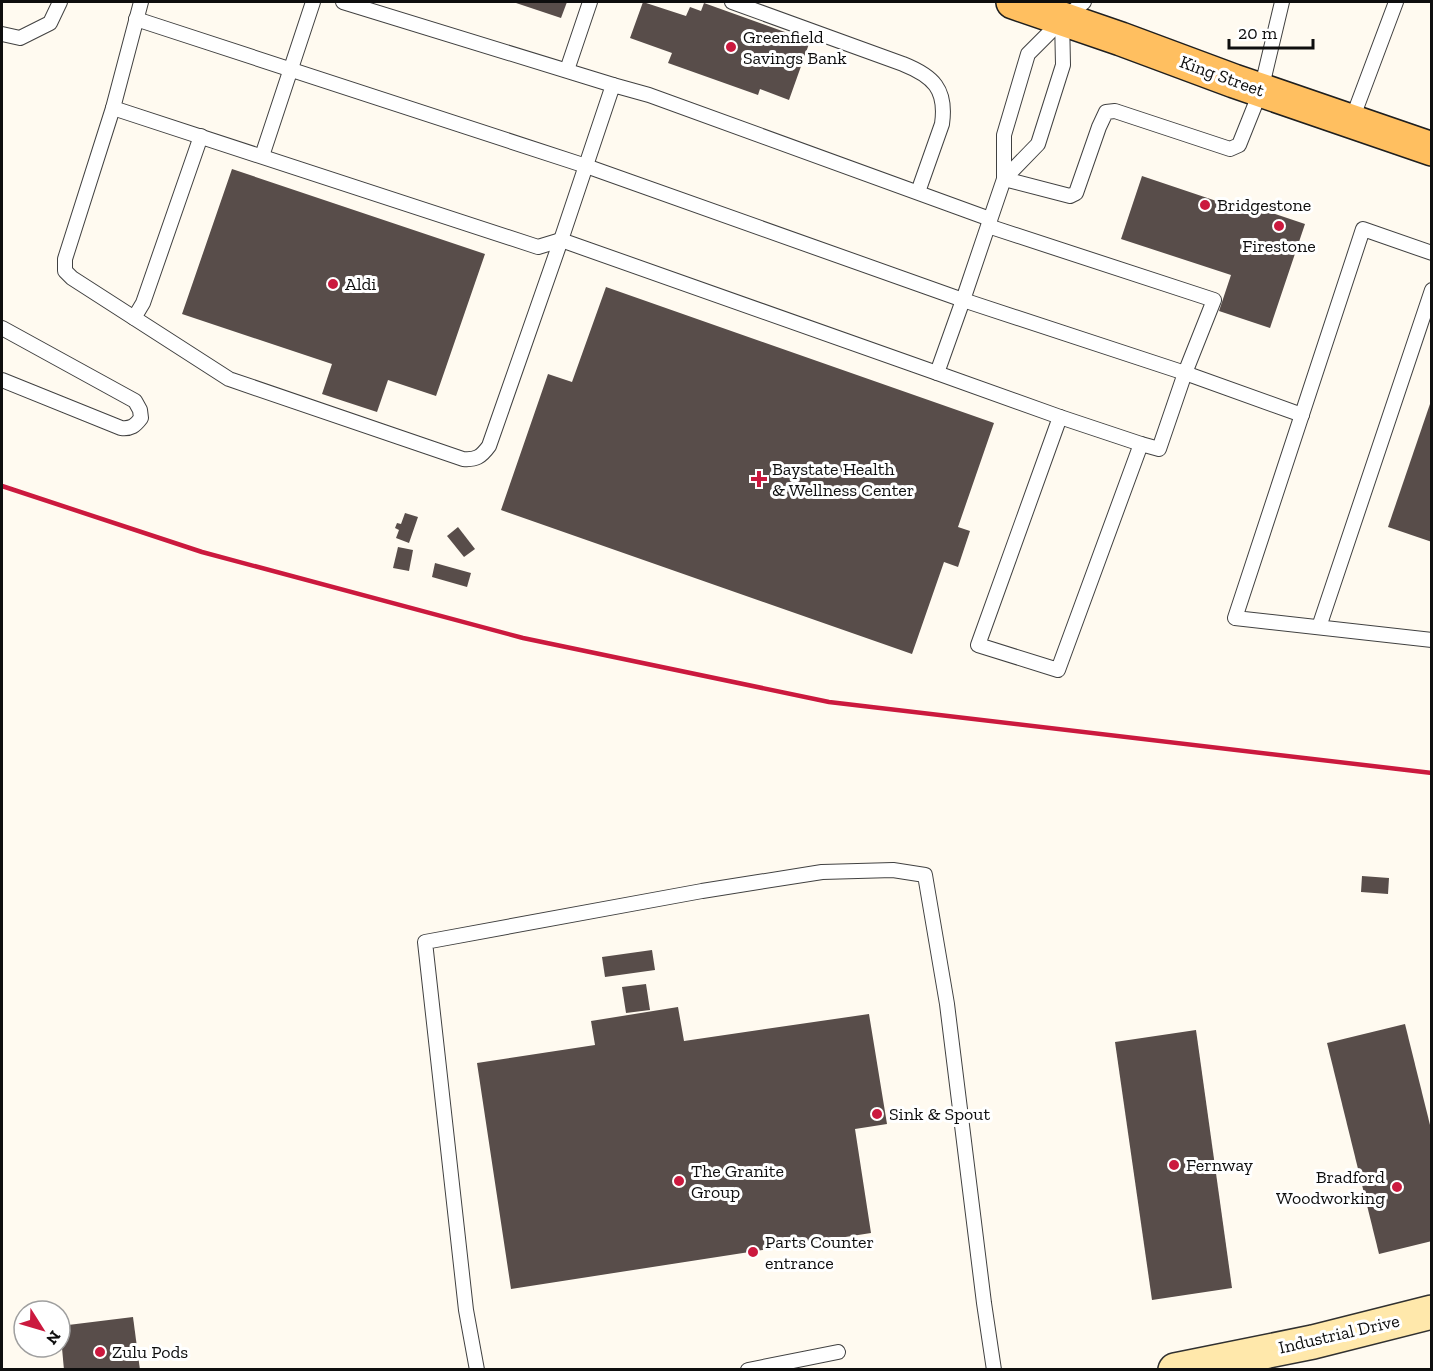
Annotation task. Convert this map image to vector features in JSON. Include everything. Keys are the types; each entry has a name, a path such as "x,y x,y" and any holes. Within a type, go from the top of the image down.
{"main road":[{"name":"King Street","path":"1013,2 1066,7 1120,39 1431,149"}],"street":[{"name":"Industrial Drive","path":"1175,1370 1313,1342 1431,1311"}],"lane":[{"path":"2,34 20,38 50,23 60,2"},
{"path":"141,2 113,108 65,259 65,271 72,278 229,379 463,459 473,460 482,456 489,446 613,85"},
{"path":"262,156 314,2"},
{"path":"113,108 538,247 561,240 1060,417 1159,449 1185,373 1214,300 989,222 918,192 649,95 378,7 343,2"},
{"path":"567,70 590,2"},
{"path":"732,2 903,64 920,71 931,79 941,97 944,114 918,192"},
{"path":"1004,179 1070,196 1076,193 1106,112 1115,111 1230,149 1239,145 1261,90 1282,2"},
{"path":"1351,122 1396,2"},
{"path":"1004,179 1038,144 1063,65 1066,7"},
{"path":"937,373 1004,179 1004,135 1028,54 1066,7"},
{"path":"136,19 586,166 963,300 1185,373 1302,415"},
{"path":"134,318 143,303 201,135"},
{"path":"1431,253 1363,229 1235,618 1431,640"},
{"path":"1319,627 1431,290"},
{"path":"2,328 135,401 141,418 128,429 121,428 2,380"},
{"path":"1060,417 978,645 1058,670 1141,444"},
{"path":"477,1370 466,1310 425,942 702,891 822,872 893,870 926,875 947,1004 994,1370"},
{"path":"748,1370 838,1352"}],"building":[{"path":"513,2 567,2 561,18"},
{"name":"Greenfield Savings Bank","path":"643,2 686,16 690,7 701,11 704,3 810,41 789,100 760,89 758,95 668,63 672,53 630,38"},
{"name":"Aldi","path":"232,169 485,254 436,396 388,380 377,412 322,394 332,364 182,314"},
{"path":"1142,176 1252,213 1254,207 1305,224 1270,328 1219,311 1231,275 1121,239"},
{"path":"606,287 994,423 958,527 970,531 958,567 944,562 912,654 501,510 548,374 572,382"},
{"path":"1432,401 1432,542 1388,527"},
{"path":"405,513 418,517 409,543 396,538 399,530 395,528 397,523 401,524"},
{"path":"458,527 475,549 464,557 447,536"},
{"path":"398,547 413,550 409,571 393,568"},
{"path":"435,563 471,573 467,587 432,577"},
{"path":"1362,876 1389,878 1388,894 1361,892"},
{"path":"652,950 655,970 605,977 602,957"},
{"path":"646,984 650,1010 626,1013 622,987"},
{"name":"The Granite Group","path":"678,1007 684,1041 869,1014 887,1124 855,1129 871,1233 511,1289 477,1063 595,1045 591,1021"},
{"name":"Bradford Woodworking","path":"1405,1024 1432,1133 1432,1241 1379,1254 1327,1043"},
{"name":"Fernway","path":"1196,1030 1232,1288 1152,1300 1115,1042"},
{"name":"Zulu Pods","path":"133,1317 140,1370 64,1370 63,1359 72,1359 72,1325"}],"railway":[{"path":"2,486 202,552 523,638 829,702 1432,773"}],"place":[{"name":"Greenfield Savings Bank","path":"731,47"},
{"name":"Bridgestone","path":"1205,205"},
{"name":"Firestone","path":"1279,226"},
{"name":"Aldi","path":"333,284"},
{"name":"Baystate Health & Wellness Center","path":"759,479"},
{"name":"Sink & Spout","path":"877,1114"},
{"name":"Fernway","path":"1174,1165"},
{"name":"The Granite Group","path":"679,1181"},
{"name":"Bradford Woodworking","path":"1397,1187"},
{"name":"Parts Counter entrance","path":"753,1252"},
{"name":"Zulu Pods","path":"100,1352"}]}
